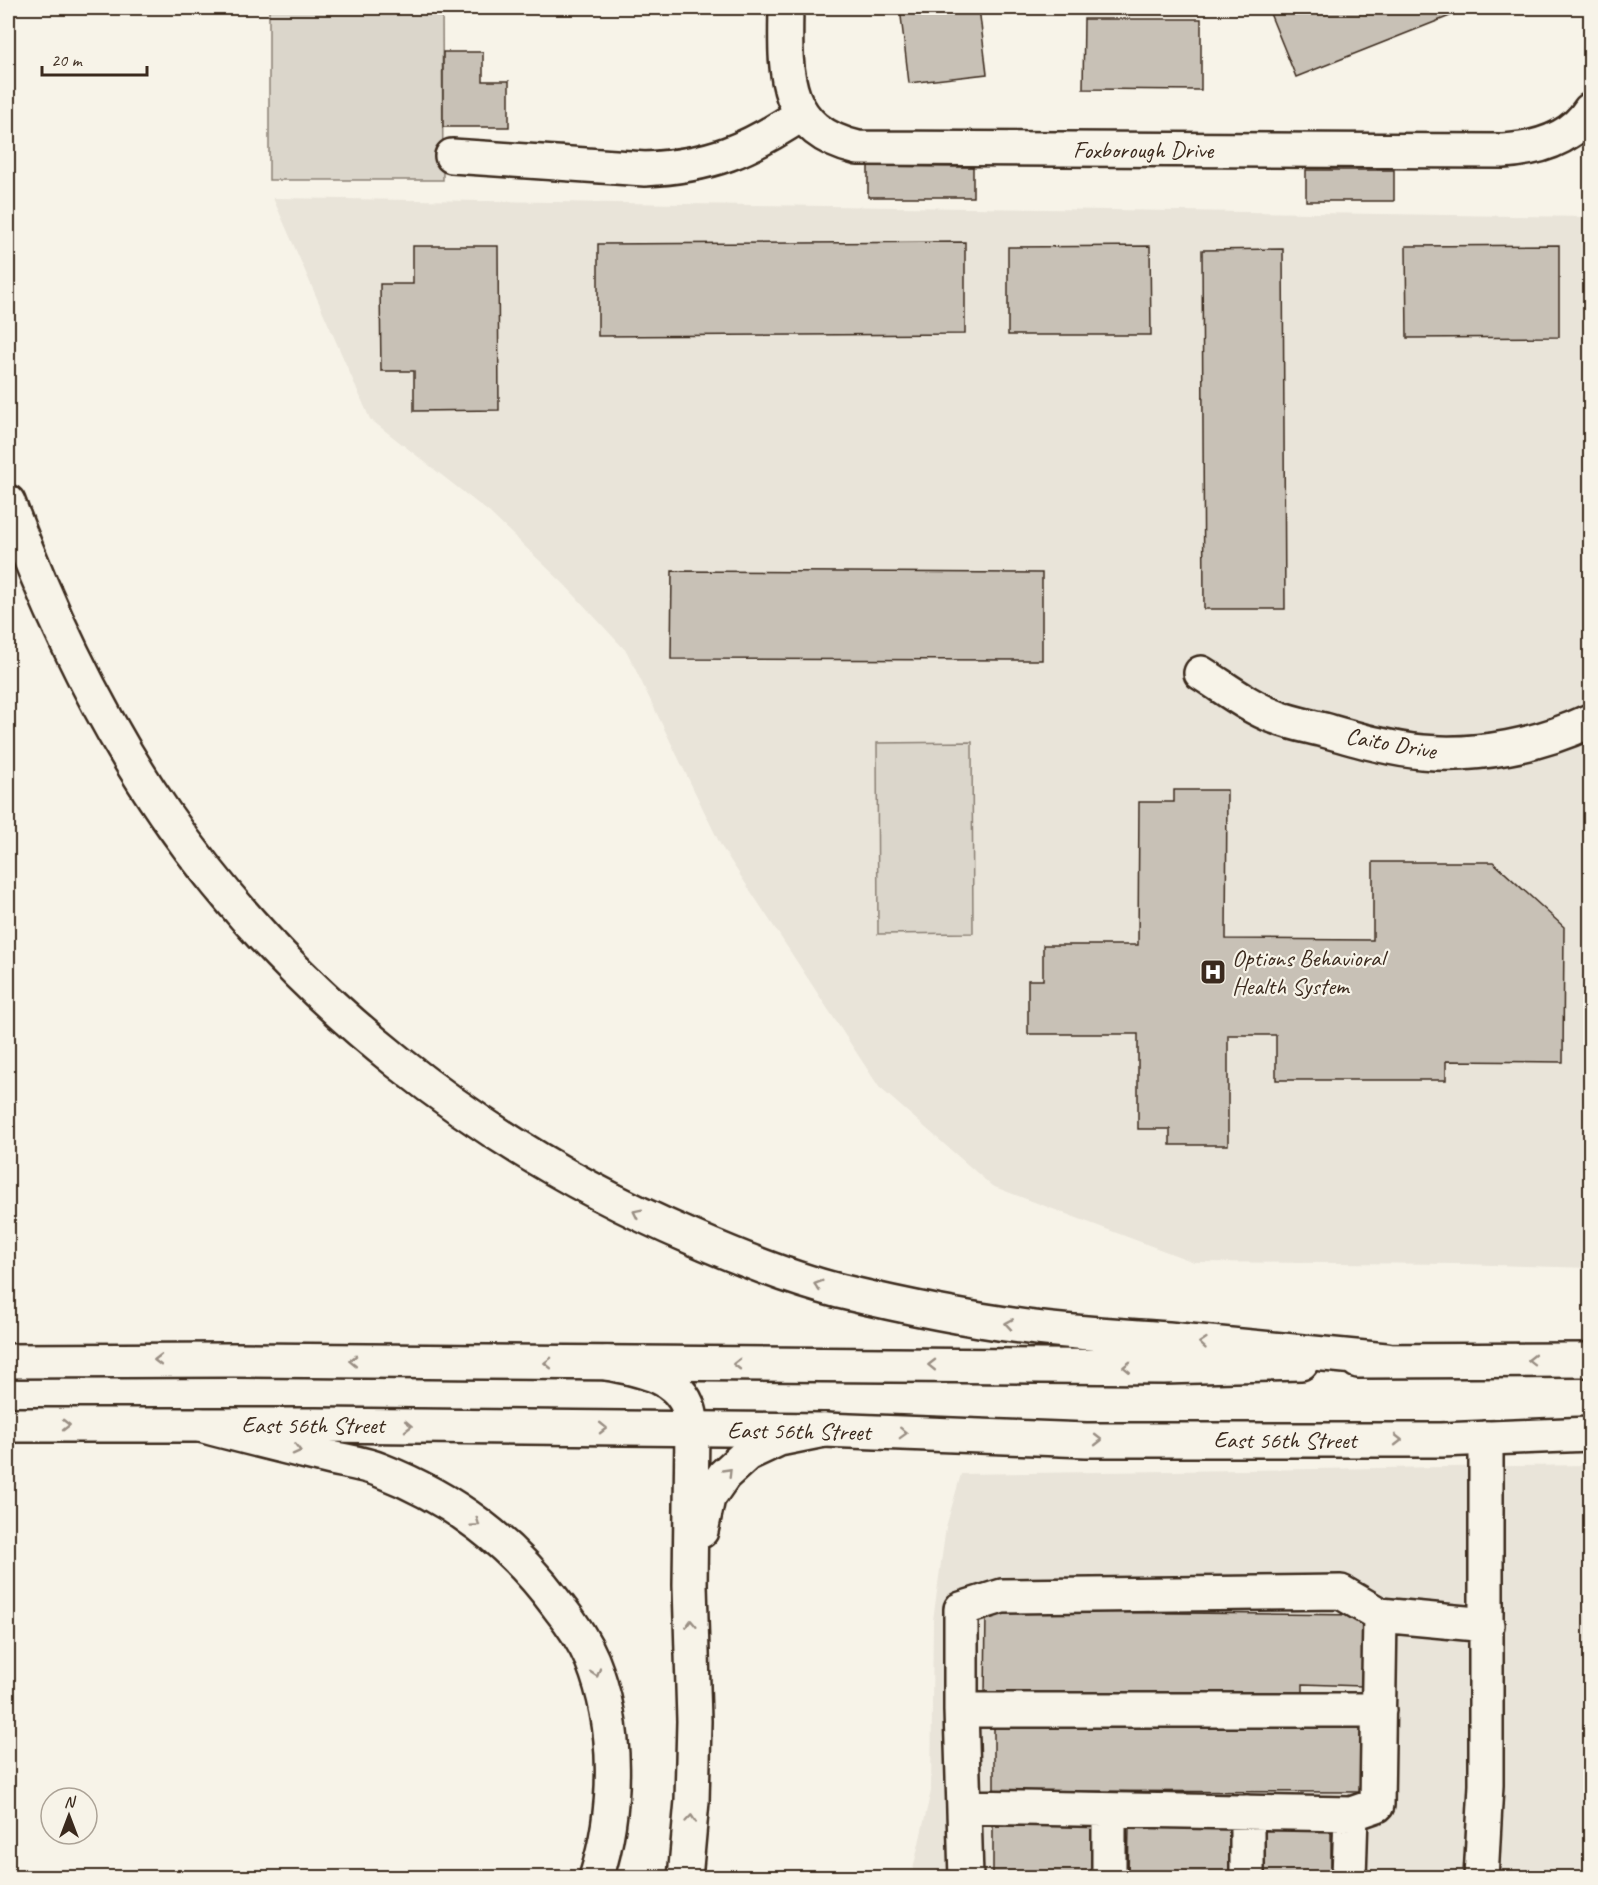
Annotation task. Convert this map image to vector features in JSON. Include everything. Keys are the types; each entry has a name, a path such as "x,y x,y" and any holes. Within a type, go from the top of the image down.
{"main road":[{"name":"Foxborough Drive","path":"786,8 787,76 795,103 811,124 833,140 858,148 1523,150 1552,142 1585,119 1590,110"},
{"path":"452,156 645,169 670,168 699,164 727,155 771,135 802,114"},
{"path":"8,502 53,617 117,740 166,816 224,892 314,987 368,1038 422,1081 500,1136 636,1214 776,1272 836,1290 920,1309 1083,1334 1386,1360"},
{"name":"Caito Drive","path":"1201,673 1276,717 1366,742 1422,752 1473,753 1518,745 1564,734 1590,721"},
{"path":"8,1361 233,1360 1164,1367 1386,1360 1590,1360"},
{"path":"607,1363 659,1376 681,1396 689,1409 692,1429 690,1585 694,1721 692,1802 685,1878"},
{"name":"East 56th Street","path":"8,1425 316,1425 824,1430 1086,1440 1441,1440 1590,1434"},
{"path":"200,1425 378,1469 444,1501 482,1527 518,1557 547,1590 570,1621 591,1658 606,1704 612,1745 612,1804 596,1878"},
{"path":"690,1585 708,1498 724,1475 747,1454 779,1439 824,1430"},
{"path":"1481,1878 1486,1811 1486,1438"},
{"path":"966,1878 961,1710 961,1609 1002,1596 1341,1592 1380,1615 1487,1625"},
{"path":"964,1807 1351,1814 1377,1805 1380,1615"},
{"path":"961,1710 1379,1710"},
{"path":"1109,1810 1109,1878"},
{"path":"1247,1812 1247,1878"},
{"path":"1349,1878 1351,1814"}],"shaded area":[{"path":"269,8 442,8 443,180 269,180"},
{"path":"273,198 1590,217 1590,1268 1462,1264 1194,1262 992,1186 879,1087 721,846 627,652 565,585 490,513 370,419"},
{"path":"972,742 973,933 878,934 877,743"},
{"path":"1590,1465 1590,1877 911,1878 931,1791 933,1620 946,1527 961,1474"}],"building":[{"path":"900,8 979,8 987,74 909,83"},
{"path":"1278,8 1470,8 1296,77 1269,11"},
{"path":"1084,19 1201,19 1201,90 1083,89"},
{"path":"443,52 483,52 483,81 509,81 509,127 443,127"},
{"path":"868,166 973,167 973,197 868,197"},
{"path":"1306,170 1394,170 1394,201 1306,201"},
{"path":"965,242 965,334 598,336 598,244"},
{"path":"1559,245 1559,337 1407,338 1406,246"},
{"path":"413,246 498,246 499,410 414,411 414,371 381,371 380,284 413,284"},
{"path":"1150,246 1151,335 1008,335 1008,247"},
{"path":"1283,249 1285,609 1204,609 1202,250"},
{"path":"672,571 1042,573 1042,660 671,659"},
{"path":"1174,790 1227,790 1226,939 1373,940 1373,862 1493,862 1564,927 1563,1062 1446,1061 1446,1080 1276,1080 1276,1035 1228,1035 1228,1145 1170,1145 1170,1129 1138,1129 1138,1034 1028,1034 1028,980 1043,980 1043,945 1138,945 1139,802 1174,802"},
{"path":"986,1611 1363,1615 1362,1686 1303,1684 1303,1701 985,1697"},
{"path":"994,1720 1364,1721 1364,1792 994,1791"},
{"path":"993,1826 1093,1826 1093,1878 993,1878"},
{"path":"1129,1826 1237,1826 1237,1878 1128,1878"},
{"path":"1265,1826 1331,1826 1331,1878 1265,1878"}],"place":[{"name":"Options Behavioral Health System","path":"1213,972"}]}
